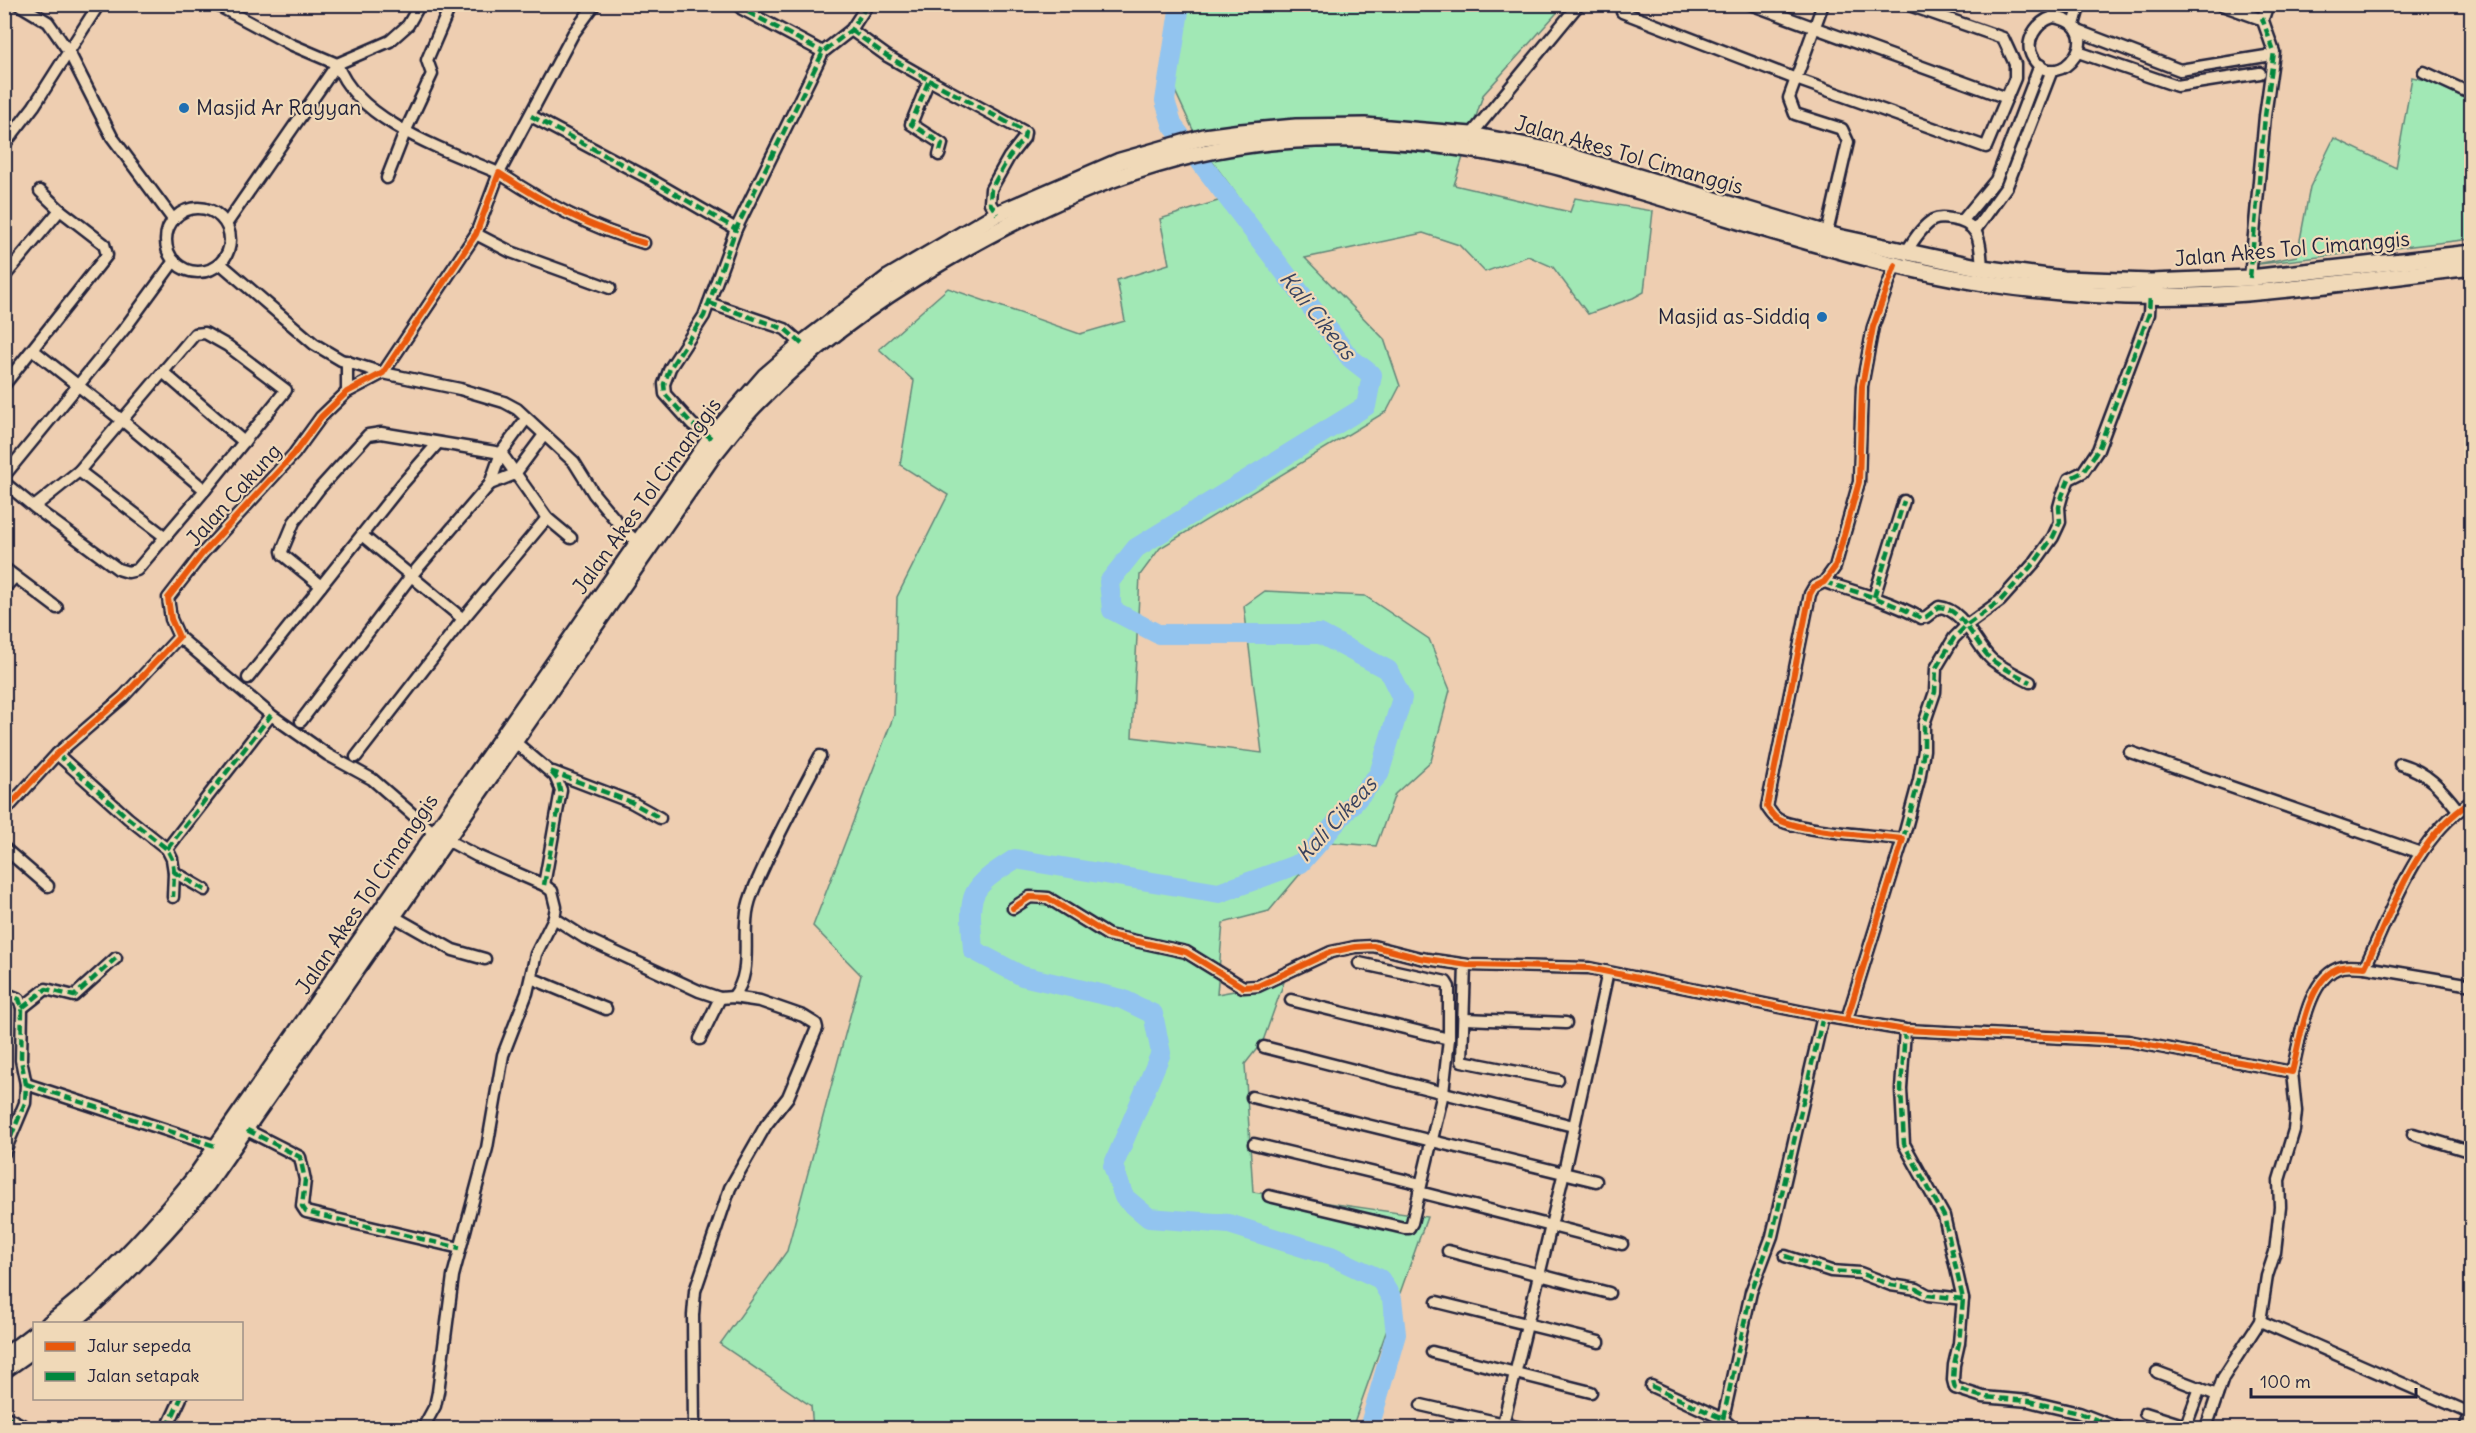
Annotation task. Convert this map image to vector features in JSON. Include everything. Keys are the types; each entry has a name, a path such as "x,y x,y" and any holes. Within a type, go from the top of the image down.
{"main road":[{"name":"Jalan Akes Tol Cimanggis","path":"50,1322 100,1282 202,1180 247,1130 393,916 440,836 515,742 714,453 812,341 897,288 1002,226 1137,163 1204,137 1296,127 1365,126 1470,135 1552,151 1833,240"},
{"name":"Jalan Akes Tol Cimanggis","path":"71,1322 111,1289 166,1233 202,1180 218,1147 440,836 711,438 765,376 812,341 888,278 997,214 1084,175 1137,163 1255,144 1297,140 1363,140 1473,149 1545,164 1833,240 1982,268 2150,289 2472,253"},
{"path":"1833,240 1895,265 1984,282 2059,291 2150,289 2245,293 2472,267"},
{"path":"4,1357 33,1335"},
{"path":"4,1370 33,1350"}],"street":[{"path":"18,4 48,22 69,52 112,137 172,218"},
{"path":"4,145 34,106 99,4"},
{"path":"215,4 290,44 337,64 342,80 381,116 405,132 499,173 548,204 594,227 644,243"},
{"path":"227,223 337,64 390,41 408,25 420,4"},
{"path":"387,178 432,74 427,60 451,4"},
{"path":"383,373 476,234 499,173 573,34 595,4"},
{"path":"737,4 742,9 823,52"},
{"path":"711,438 692,424 665,394 664,384 670,368 704,316 736,229 823,52 851,30 868,4"},
{"path":"1470,135 1580,4"},
{"path":"1625,4 1622,12 1796,79 1986,147 2015,78 2015,64 2003,38 1906,4"},
{"path":"1750,4 2007,98"},
{"path":"1823,4 1789,98 1795,114 1842,129 1848,142 1833,240"},
{"path":"2080,4 2076,28 2080,41 2075,58 2062,69 2052,70 2040,65 2032,57 2030,46 2034,31 2039,24 2053,17 2066,19 2076,28 2180,70 2266,56"},
{"path":"2220,4 2262,18"},
{"path":"2250,278 2265,116 2274,52 2262,18 2268,4"},
{"path":"2053,17 2057,5"},
{"path":"851,30 887,56 1025,132 1024,138 1009,157 990,189 990,203 997,214"},
{"path":"2008,50 2030,46"},
{"path":"2078,52 2177,86 2260,73"},
{"path":"1963,220 1996,180 2040,65"},
{"path":"1976,229 2007,186 2052,70"},
{"path":"2177,86 2180,70"},
{"path":"2424,72 2472,94"},
{"path":"928,80 911,124 942,144 939,155"},
{"path":"531,116 648,178 736,229"},
{"path":"4,385 107,255 104,244 60,210 40,191"},
{"path":"203,207 217,213 227,223 231,237 229,252 221,264 210,270 197,272 184,269 174,261 168,250 166,238 172,218 189,208 203,207"},
{"path":"4,277 60,210"},
{"path":"1905,253 1925,227 1934,220 1943,218 1963,220 1976,229 1982,268"},
{"path":"476,234 511,252 610,288"},
{"path":"34,507 79,471 195,334 205,333 228,346 286,390 206,490 136,570 128,572 118,569 34,507 5,480 125,328 174,261"},
{"path":"221,264 315,345 347,362 383,373 460,389 504,402 517,409 574,462 594,494 623,529 638,543"},
{"path":"1895,265 1873,327 1862,386 1860,482 1835,567 1824,582 1814,587 1810,594 1767,807 1776,818 1784,822 1832,831 1903,839"},
{"path":"1847,1019 1919,780 1924,750 1924,724 1935,692 1936,668 1954,638 1967,625 2000,601 2036,562 2053,537 2060,522 2059,507 2069,479 2084,472 2098,450 2149,314 2150,289"},
{"path":"709,303 785,329 812,341"},
{"path":"33,350 206,490"},
{"path":"347,362 347,392"},
{"path":"164,373 244,442"},
{"name":"Jalan Cakung","path":"179,637 171,619 168,598 203,553 294,453 321,417 347,392 383,373"},
{"path":"301,722 411,576 490,484 501,453 526,418"},
{"path":"321,586 283,555 282,551 294,522 319,489 368,435 381,433 501,453 547,518 571,538"},
{"path":"490,484 514,474 544,435"},
{"path":"248,678 403,483 438,443"},
{"path":"79,471 164,536"},
{"path":"1874,597 1904,501"},
{"path":"356,757 463,619 547,518"},
{"path":"363,536 463,619"},
{"path":"4,568 57,608"},
{"path":"4,588 15,577"},
{"path":"1824,582 1874,597 1921,618 1943,607 1967,625 1976,642 1991,658 2005,669 2030,682"},
{"path":"4,812 57,754 123,697 179,637 272,715 328,755 372,779 440,836 477,856 544,885 552,891 556,901 554,918 536,954 527,993 503,1055 487,1148 452,1285 442,1372 435,1406 423,1428"},
{"path":"167,849 272,715"},
{"path":"515,742 558,780 561,795 544,885"},
{"path":"2130,752 2167,767 2421,853"},
{"path":"57,754 167,849 172,859 174,872 173,897"},
{"path":"733,997 744,975 747,909 753,892 779,833 820,756"},
{"path":"2400,764 2413,768 2438,785 2458,810"},
{"path":"550,771 631,802 660,818"},
{"path":"2365,967 2392,904 2421,853 2458,810 2472,801"},
{"path":"4,848 48,886"},
{"path":"174,872 205,890"},
{"path":"1013,908 1030,897 1048,898 1108,935 1173,948 1196,956 1243,987 1258,986 1331,952 1373,946 1420,958 1465,965 1589,968 1823,1016 1905,1030 2128,1041 2292,1072"},
{"path":"393,916 453,950 485,959"},
{"path":"554,918 585,938 679,982 720,998 733,997 760,1002 803,1016 813,1020 817,1028 788,1097 766,1125 730,1188 695,1291 693,1315 694,1428"},
{"path":"22,1008 46,988 74,996 116,958"},
{"path":"1269,1196 1404,1228 1409,1228 1412,1223 1443,1093 1449,1039 1448,983 1359,963"},
{"path":"1465,965 1462,1061 1558,1080"},
{"path":"2206,1428 2223,1378 2260,1321 2267,1276 2275,1252 2280,1207 2279,1180 2294,1130 2296,1111 2292,1072 2314,990 2319,982 2343,966 2365,967 2472,985"},
{"path":"1503,1425 1564,1172 1608,972"},
{"path":"531,978 606,1009"},
{"path":"4,993 18,999 22,1008 21,1060 26,1084 26,1103 4,1153"},
{"path":"700,1039 720,998"},
{"path":"1291,1000 1449,1039"},
{"path":"1723,1419 1751,1292 1772,1236 1823,1016"},
{"path":"1465,1019 1566,1023"},
{"path":"1905,1030 1901,1089 1904,1144 1944,1216 1963,1299 1959,1344 1954,1365 1955,1388 1976,1396 2029,1401 2079,1413 2118,1428"},
{"path":"1264,1047 1573,1126"},
{"path":"26,1084 218,1147"},
{"path":"1252,1097 1596,1181"},
{"path":"247,1130 300,1157 305,1180 302,1206 306,1212 460,1248"},
{"path":"2413,1134 2472,1152"},
{"path":"1254,1143 1622,1244"},
{"path":"1448,1251 1609,1293"},
{"path":"1785,1256 1831,1271 1860,1273 1891,1285 1917,1289 1928,1295 1963,1299"},
{"path":"1437,1302 1599,1342"},
{"path":"2260,1321 2471,1412 2465,1428"},
{"path":"1432,1352 1591,1392"},
{"path":"2157,1372 2217,1395"},
{"path":"1651,1386 1723,1419 1733,1428"},
{"path":"2145,1413 2185,1427 2200,1388"},
{"path":"167,1428 180,1400"},
{"path":"1421,1405 1522,1428"},
{"path":"4,1416 28,1428"}],"green space":[{"path":"1172,5 1564,5 1483,95 1454,185 1570,212 1575,198 1653,211 1644,292 1588,314 1553,267 1528,256 1485,272 1459,245 1423,233 1305,258 1384,339 1400,386 1387,411 1160,548 1140,575 1132,737 1262,753 1244,606 1265,591 1365,596 1429,639 1450,690 1431,761 1395,794 1376,846 1327,842 1269,911 1223,923 1217,994 1284,982 1263,1041 1245,1064 1253,1192 1427,1217 1352,1428 813,1428 811,1406 720,1344 787,1251 861,975 813,926 894,715 897,597 948,495 900,465 914,381 879,349 948,288 1080,334 1125,321 1117,280 1169,264 1160,219 1237,195 1200,145 1170,80"},
{"path":"2412,77 2430,81 2471,101 2471,239 2251,265 2297,256 2310,187 2334,138 2396,168"}],"waterway":[{"name":"Kali Cikeas","path":"1180,4 1165,101 1173,126 1350,358 1372,375 1366,406 1136,548 1109,582 1112,610 1158,634 1320,634 1388,670 1402,698 1379,774 1301,863 1219,893 1015,859 987,878 974,895 971,917 973,950 1022,976 1122,999 1153,1014 1161,1053 1113,1166 1124,1197 1149,1218 1229,1224 1331,1256 1380,1279 1392,1299 1396,1334 1369,1428"}],"marked path":[{"path":"737,4 742,9 823,52"},
{"path":"711,438 692,424 665,394 664,384 670,368 704,316 736,229 823,52 851,30 868,4"},
{"path":"2250,278 2265,116 2274,52 2262,18"},
{"path":"851,30 887,56 929,80 911,124 942,144 939,155"},
{"path":"929,80 1025,132 1024,138 1009,157 991,189 990,203 997,214"},
{"path":"531,116 648,178 736,229"},
{"path":"1903,839 1919,780 1924,750 1924,724 1935,692 1936,668 1954,638 1967,625 2000,601 2035,562 2053,537 2060,522 2059,507 2069,479 2083,472 2098,450 2149,314 2150,295"},
{"path":"709,303 785,329 802,344"},
{"path":"1874,597 1904,501"},
{"path":"1824,582 1861,593 1921,618 1939,607 1948,609 1962,621 1992,660 2030,682"},
{"path":"167,849 271,715"},
{"path":"57,754 128,818 167,849 172,859 174,872 173,897"},
{"path":"550,771 631,802 660,818"},
{"path":"544,885 561,795 558,780 551,772"},
{"path":"174,872 205,890"},
{"path":"22,1008 46,989 74,996 116,958"},
{"path":"4,993 19,999 22,1008 21,1060 26,1084 25,1103 4,1153"},
{"path":"1733,1428 1723,1419 1751,1292 1772,1236 1823,1016"},
{"path":"1905,1030 1901,1089 1904,1144 1944,1216 1963,1299 1959,1343 1954,1365 1955,1388 1983,1397 2029,1401 2079,1413 2118,1428"},
{"path":"26,1084 218,1147"},
{"path":"247,1130 300,1157 305,1180 302,1206 306,1212 460,1248"},
{"path":"1785,1256 1831,1271 1860,1273 1891,1285 1917,1289 1928,1295 1963,1299"},
{"path":"1651,1386 1723,1419"},
{"path":"167,1428 180,1400"},
{"path":"4,1416 28,1428"}],"cycle path":[{"path":"4,812 57,754 123,697 179,637 171,619 168,598 203,553 294,454 321,417 347,392 383,373 476,234 499,173 569,214 605,230 644,243"},
{"path":"1847,1019 1903,839 1837,832 1785,823 1776,818 1767,807 1810,594 1814,587 1824,582 1835,567 1859,482 1862,386 1873,327 1895,265"},
{"path":"1013,908 1030,897 1048,898 1108,935 1186,952 1243,987 1258,986 1331,952 1373,946 1420,958 1468,965 1589,968 1823,1016 1905,1030 2128,1041 2292,1072 2307,1011 2321,983 2330,973 2342,967 2365,967 2407,876 2420,855 2452,817 2472,801"}],"place":[{"name":"Masjid Ar Rayyan","path":"184,108"},
{"name":"Masjid as-Siddiq","path":"1822,317"}]}
